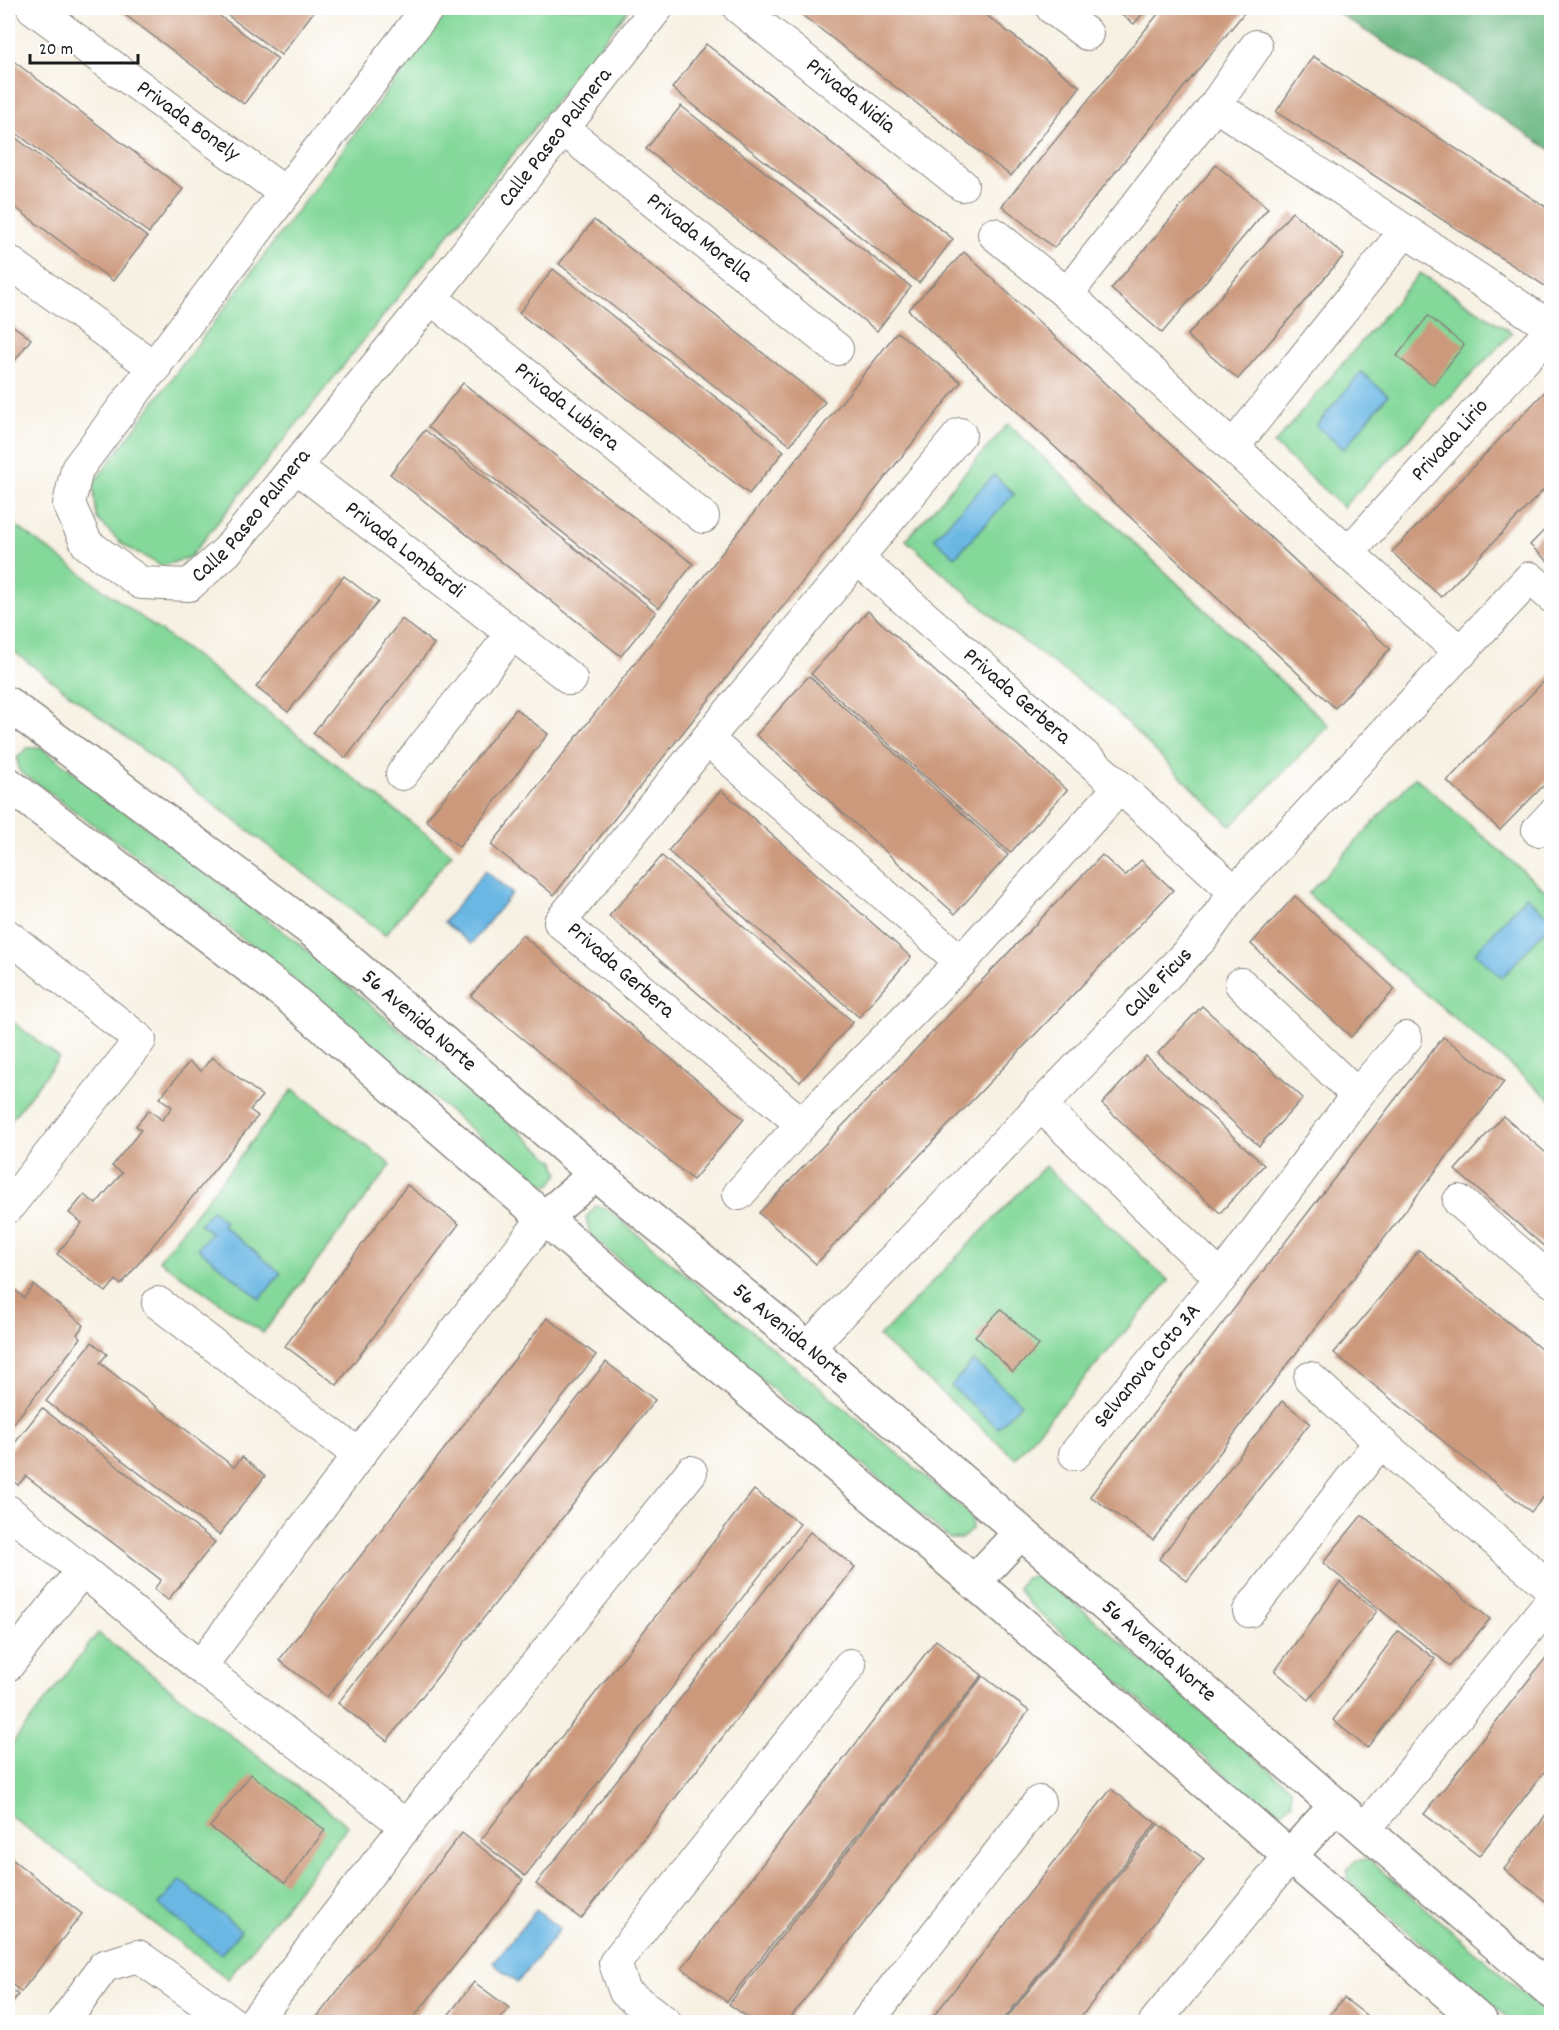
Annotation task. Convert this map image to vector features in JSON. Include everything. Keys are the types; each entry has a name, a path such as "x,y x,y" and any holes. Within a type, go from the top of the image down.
{"main road":[{"name":"56 Avenida Norte","path":"8,704 321,937 597,1174 808,1348 1551,1992"},
{"path":"8,784 288,996 544,1218 974,1582 1481,2022"},
{"path":"544,1218 597,1174"},
{"path":"974,1582 1020,1533"},
{"path":"1290,1856 1336,1805"}],"street":[{"name":"Privada Bonely","path":"33,8 285,193"},
{"name":"Calle Paseo Palmera","path":"416,12 285,193 77,469 69,504 87,544 141,583 189,585 226,551 431,298 657,8"},
{"name":"Privada Nidia","path":"739,8 963,185"},
{"path":"1052,8 1087,34"},
{"path":"1067,294 1215,105 1256,46"},
{"name":"Privada Lirio","path":"1215,105 1551,329 1348,553"},
{"name":"Privada Morella","path":"562,128 837,349"},
{"path":"1233,447 1405,231"},
{"path":"994,234 1067,294 1348,553 1461,652"},
{"path":"8,261 155,368"},
{"name":"Privada Lubiera","path":"431,298 702,517"},
{"name":"Privada Gerbera","path":"802,1124 560,922 707,739 960,434"},
{"name":"Privada Lombardi","path":"295,466 571,679"},
{"name":"Privada Gerbera","path":"858,559 1120,787 1235,892"},
{"name":"Calle Ficus","path":"808,1348 1202,938 1235,892 1530,578 1551,597"},
{"path":"402,774 512,634"},
{"path":"707,739 961,962"},
{"path":"739,1194 802,1124 961,962 1120,787"},
{"path":"8,936 140,1040 8,1207"},
{"path":"1241,984 1357,1095"},
{"name":"Selvanova Coto 3A","path":"1075,1454 1221,1278 1357,1095 1406,1038"},
{"path":"1040,1106 1221,1278"},
{"path":"1459,1201 1551,1281"},
{"path":"200,1667 358,1455 544,1218"},
{"path":"158,1303 358,1455"},
{"path":"1310,1378 1380,1442 1551,1589"},
{"path":"1249,1611 1380,1442"},
{"path":"254,2022 406,1826 691,1472"},
{"path":"8,1510 200,1667 406,1826"},
{"path":"8,1665 82,1570"},
{"path":"1364,1830 1551,1600"},
{"path":"665,2022 625,1992 615,1964 850,1665"},
{"path":"867,2022 1039,1802"},
{"path":"1155,2022 1290,1856"},
{"path":"64,2022 104,1966 138,1956 231,2022"}],"green space":[{"path":"449,8 630,8 190,557 162,566 123,545 97,519 93,484"},
{"path":"1330,8 1551,8 1551,150"},
{"path":"1420,273 1512,333 1343,507 1274,444"},
{"path":"1008,424 1329,726 1231,826 1104,700 1008,630 906,540"},
{"path":"8,520 199,659 452,854 385,935 8,647"},
{"path":"27,748 42,748 292,938 555,1162 559,1174 550,1185 535,1183 272,962 126,848 19,771 17,758"},
{"path":"1415,777 1546,891 1551,886 1551,1100 1308,894"},
{"path":"8,1018 59,1058 8,1124"},
{"path":"293,1089 391,1165 263,1333 159,1260"},
{"path":"1045,1166 1169,1281 1015,1458 879,1337"},
{"path":"596,1206 606,1208 972,1516 972,1529 962,1539 950,1539 590,1235 586,1217"},
{"path":"1037,1575 1049,1581 1291,1788 1292,1802 1281,1812 1266,1811 1027,1602 1018,1588 1025,1578"},
{"path":"98,1633 348,1826 228,1979 8,1814 8,1749"},
{"path":"1356,1860 1369,1860 1551,2017 1551,2022 1513,2022 1347,1880 1347,1869"}],"water":[{"path":"1361,372 1388,395 1344,449 1316,426"},
{"path":"994,475 1014,494 955,557 934,538"},
{"path":"485,871 512,893 471,944 444,922"},
{"path":"1526,896 1551,919 1551,923 1502,978 1475,953"},
{"path":"212,1210 225,1221 222,1225 281,1273 260,1299 198,1248 211,1233 200,1224"},
{"path":"973,1361 1021,1403 998,1428 951,1386"},
{"path":"180,1880 241,1930 221,1954 159,1905"},
{"path":"536,1910 560,1929 517,1983 493,1963"}],"building":[{"path":"116,8 209,8 278,59 244,104"},
{"path":"218,8 311,8 315,10 281,55"},
{"path":"793,8 977,8 1080,87 1011,176"},
{"path":"1112,8 1147,8 1134,24"},
{"path":"1163,8 1248,8 1054,248 1002,206"},
{"path":"706,44 953,239 919,283 672,88"},
{"path":"1313,56 1552,211 1552,282 1548,288 1276,112"},
{"path":"8,57 183,189 149,233 8,127"},
{"path":"681,106 911,287 877,331 646,149"},
{"path":"8,132 147,237 113,281 8,202"},
{"path":"1216,165 1268,208 1162,333 1111,289"},
{"path":"1292,212 1344,255 1238,379 1187,336"},
{"path":"594,220 825,402 790,445 559,264"},
{"path":"964,252 1390,649 1335,708 908,310"},
{"path":"553,269 784,451 749,494 519,313"},
{"path":"1428,316 1464,345 1433,385 1397,356"},
{"path":"8,322 31,339 8,370"},
{"path":"897,332 961,382 554,895 491,845"},
{"path":"463,383 693,564 659,608 428,427"},
{"path":"1552,384 1552,481 1441,597 1392,552"},
{"path":"425,430 656,612 621,656 390,474"},
{"path":"1552,522 1552,565 1530,545"},
{"path":"344,576 378,602 288,712 256,687"},
{"path":"868,611 1067,790 1010,853 811,674"},
{"path":"402,619 434,644 346,758 313,733"},
{"path":"1552,673 1552,777 1500,830 1447,781"},
{"path":"809,676 1008,855 955,914 756,735"},
{"path":"516,709 548,734 459,847 426,820"},
{"path":"721,790 911,957 859,1017 668,851"},
{"path":"1102,855 1125,876 1141,860 1173,890 816,1264 759,1213"},
{"path":"662,856 853,1022 800,1082 609,916"},
{"path":"1295,896 1395,989 1351,1037 1251,944"},
{"path":"522,935 744,1119 693,1180 471,996"},
{"path":"1202,1006 1303,1098 1259,1146 1158,1053"},
{"path":"1443,1037 1504,1082 1153,1540 1090,1496"},
{"path":"1146,1056 1264,1165 1220,1213 1102,1104"},
{"path":"212,1057 262,1096 250,1110 258,1116 121,1285 116,1280 106,1292 57,1254 82,1223 69,1213 84,1195 96,1204 122,1173 112,1166 141,1130 136,1126 149,1110 162,1120 172,1107 160,1098 189,1062 201,1071"},
{"path":"1503,1116 1552,1158 1552,1253 1455,1170"},
{"path":"407,1185 459,1224 337,1385 285,1346"},
{"path":"1419,1250 1552,1358 1552,1487 1531,1512 1334,1353"},
{"path":"34,1285 84,1325 77,1334 81,1338 8,1430 8,1290 11,1286 24,1298"},
{"path":"1001,1309 1039,1345 1013,1372 975,1336"},
{"path":"547,1318 596,1355 327,1697 279,1660"},
{"path":"92,1342 107,1354 100,1363 234,1467 242,1457 265,1476 219,1535 46,1401"},
{"path":"606,1362 655,1400 387,1741 338,1703"},
{"path":"1282,1401 1310,1423 1187,1581 1159,1559"},
{"path":"42,1408 215,1542 168,1600 154,1589 161,1580 26,1476 18,1485 8,1477 8,1452"},
{"path":"754,1490 800,1524 525,1876 480,1841"},
{"path":"1362,1515 1490,1619 1450,1666 1323,1563"},
{"path":"810,1532 855,1567 581,1919 536,1884"},
{"path":"1340,1582 1377,1611 1309,1700 1275,1671"},
{"path":"1398,1631 1435,1659 1367,1748 1333,1720"},
{"path":"936,1640 982,1675 727,2002 682,1968"},
{"path":"1552,1650 1552,1762 1479,1856 1424,1814"},
{"path":"983,1676 1029,1711 787,2022 754,2022 729,2004"},
{"path":"251,1774 325,1830 285,1883 210,1827"},
{"path":"1111,1789 1156,1823 1002,2022 929,2022"},
{"path":"1552,1808 1552,1906 1504,1869"},
{"path":"1158,1824 1204,1859 1077,2022 1004,2022"},
{"path":"462,1833 523,1880 410,2022 324,2022 317,2017"},
{"path":"8,1856 82,1914 21,1992 8,1981"},
{"path":"474,1982 509,2008 498,2022 443,2022"},
{"path":"8,1986 18,1995 8,2008"},
{"path":"1344,1998 1375,2022 1323,2022"}]}
